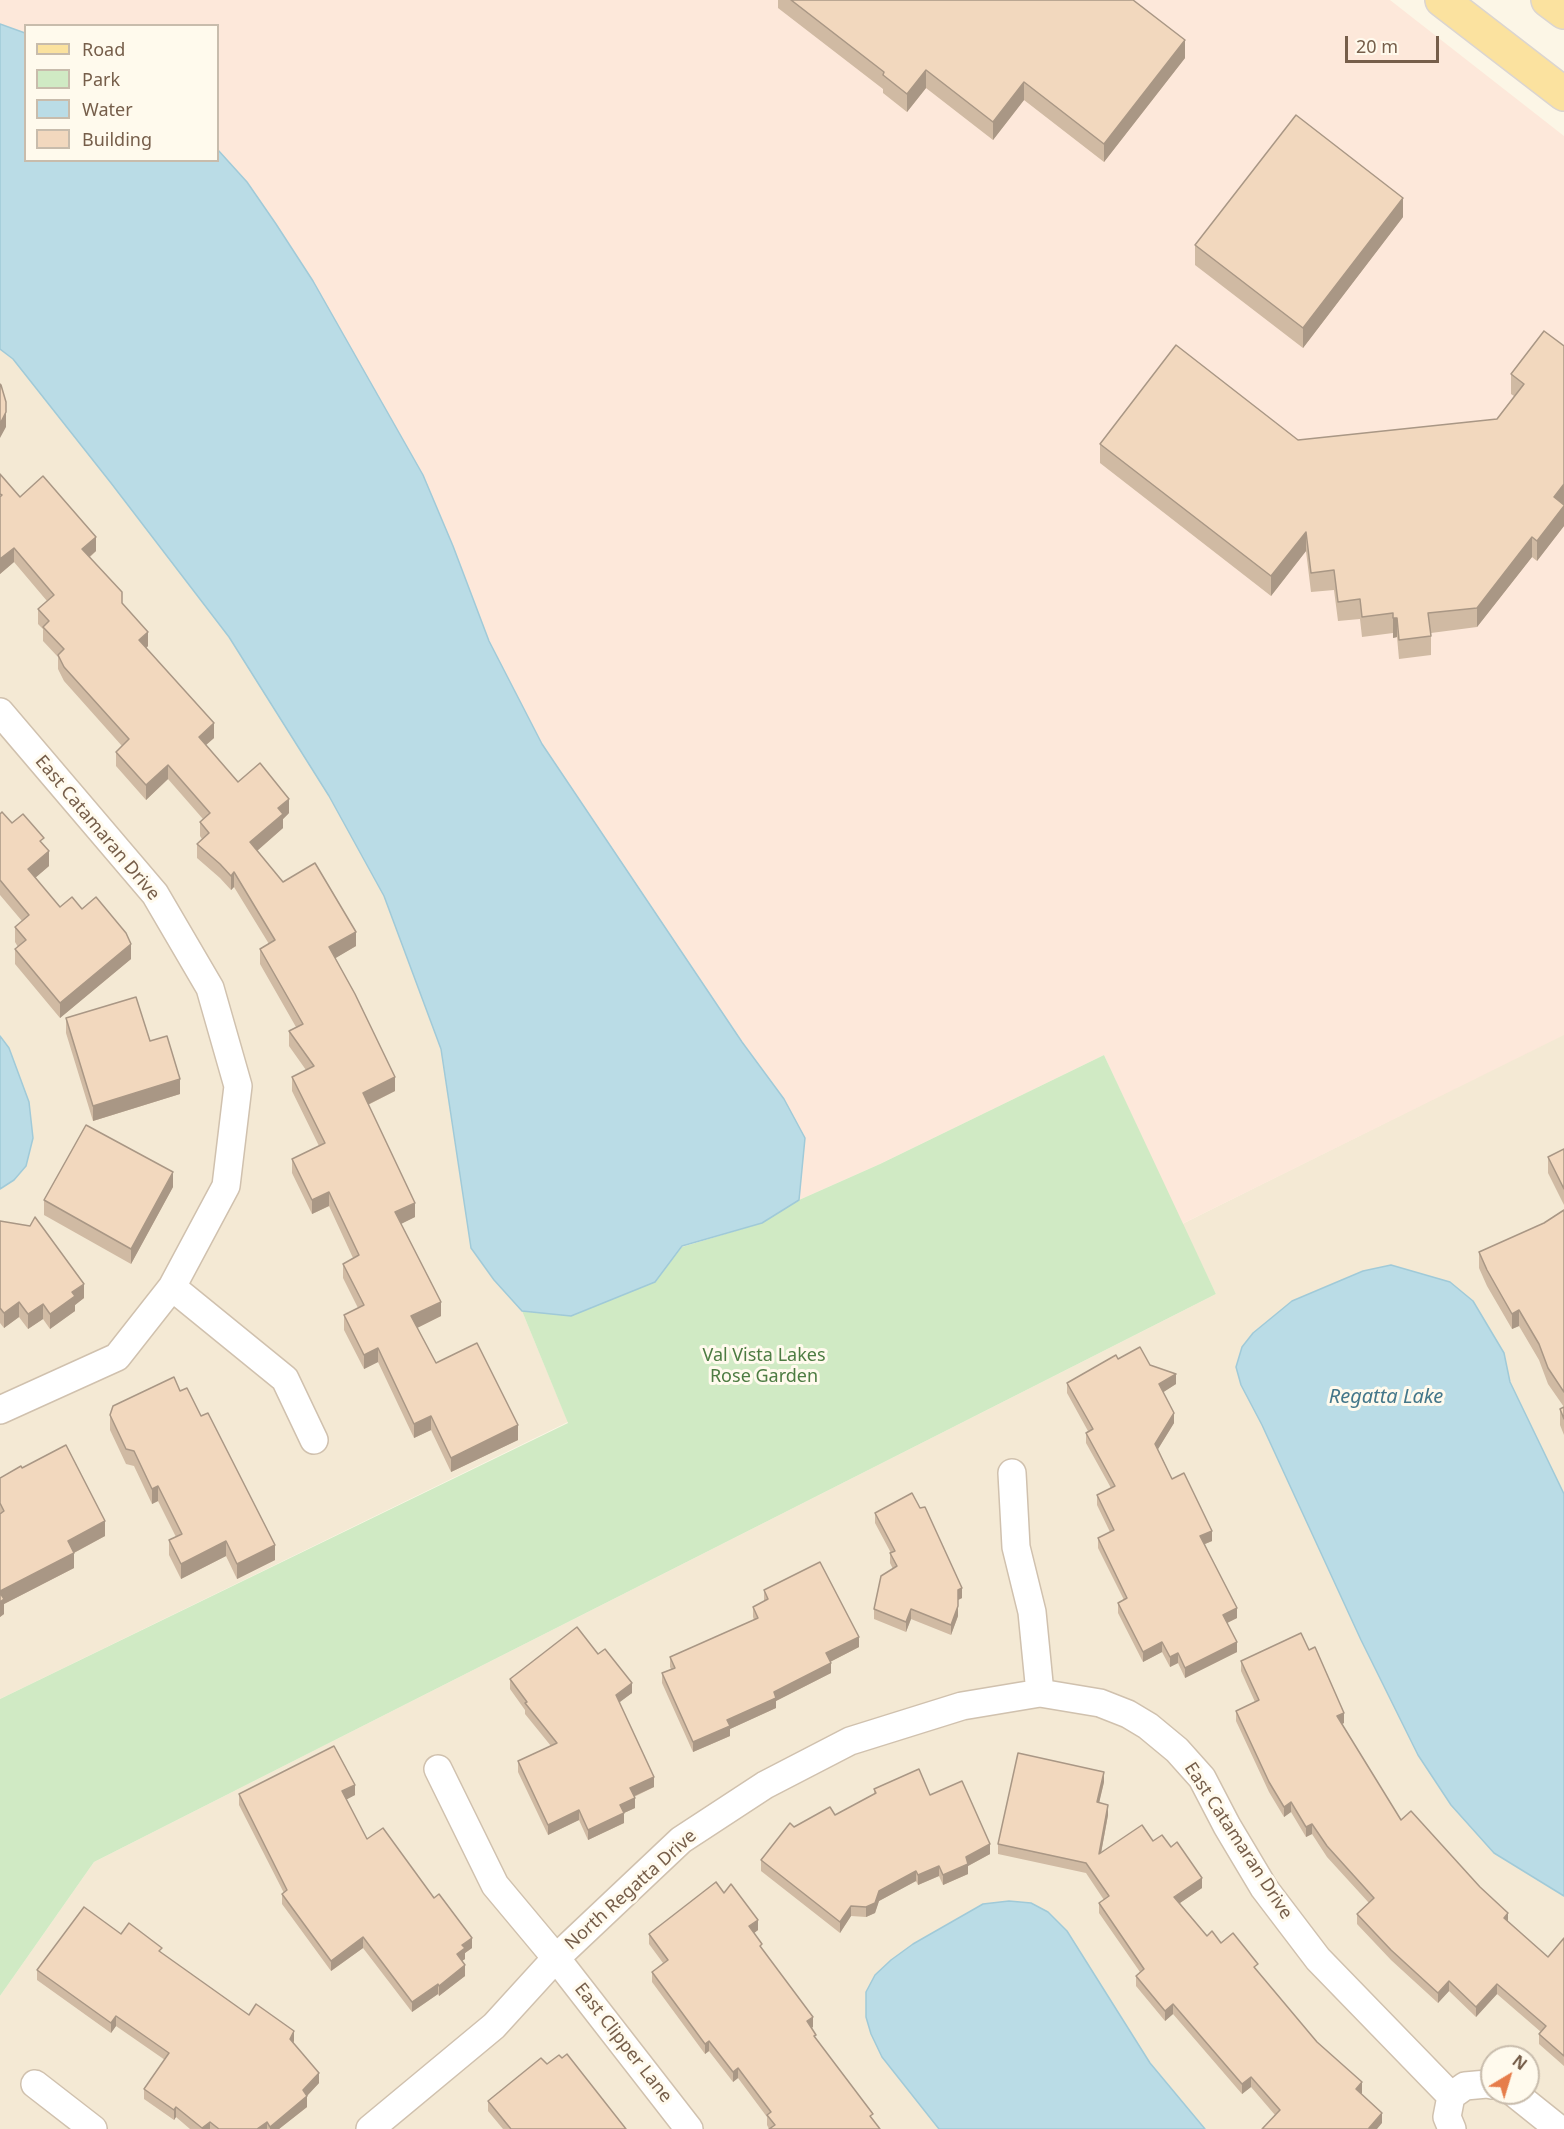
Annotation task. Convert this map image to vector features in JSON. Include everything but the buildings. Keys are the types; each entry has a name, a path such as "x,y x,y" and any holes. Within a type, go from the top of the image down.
{"main road":[{"path":"1442,0 1564,94"},
{"path":"1548,0 1564,12"}],"street":[{"name":"East Catamaran Drive","path":"0,712 155,894 210,988 238,1086 226,1186 172,1287 117,1357 0,1410"},
{"path":"172,1287 285,1379 314,1440"},
{"path":"1012,1473 1016,1547 1032,1612 1040,1693"},
{"name":"East Catamaran Drive","path":"1040,1693 1100,1703 1128,1714 1148,1726 1177,1749 1202,1778 1264,1888 1318,1959 1451,2096"},
{"name":"North Regatta Drive","path":"370,2129 494,2026 556,1958 681,1840 765,1785 850,1741 962,1706 1040,1693"},
{"name":"East Clipper Lane","path":"438,1769 495,1885 556,1958 689,2129"},
{"path":"34,2084 93,2129"},
{"path":"1452,2129 1448,2117 1451,2096 1465,2086 1480,2085"},
{"path":"1530,2105 1559,2129"}],"shaded area":[{"path":"0,0 1390,0 1564,136 1564,1035 1182,1224 1104,1055 880,1164 799,1200 805,1138 784,1099 742,1042 542,744 276,224 247,182 219,151 219,24 24,24 24,33 0,24"},
{"path":"0,349 13,359 229,637 329,796 384,896 441,1049 460,1177 494,1280 522,1311 568,1422 0,1699 0,1189 14,1180 33,1138 29,1102 9,1048 0,1036"},
{"path":"1564,1034 1564,2129 0,2129 0,1996 94,1862 1216,1294 1182,1224"}],"green space":[{"name":"Val Vista Lakes Rose Garden","path":"1104,1055 1216,1294 94,1862 0,1996 0,1699 568,1423 522,1311 571,1316 655,1282 682,1247 762,1223 799,1200 880,1164"}],"water":[{"path":"0,24 24,33 24,162 219,162 219,151 247,182 276,224 313,281 423,475 489,641 542,744 742,1042 784,1099 805,1138 799,1200 762,1223 682,1246 655,1282 571,1316 522,1311 494,1280 471,1248 441,1049 384,896 329,796 229,637 13,359 0,349"},
{"path":"0,1036 9,1048 29,1102 33,1138 26,1166 14,1180 0,1189"},
{"name":"Regatta Lake","path":"1391,1265 1450,1282 1473,1301 1504,1353 1510,1382 1564,1494 1564,1896 1494,1853 1451,1805 1418,1755 1241,1385 1236,1367 1242,1347 1253,1333 1292,1301 1363,1271"},
{"path":"1009,1901 1031,1903 1048,1912 1067,1931 1150,2063 1205,2129 939,2129 882,2057 866,2017 866,1992 875,1975 913,1944 983,1904"}]}
